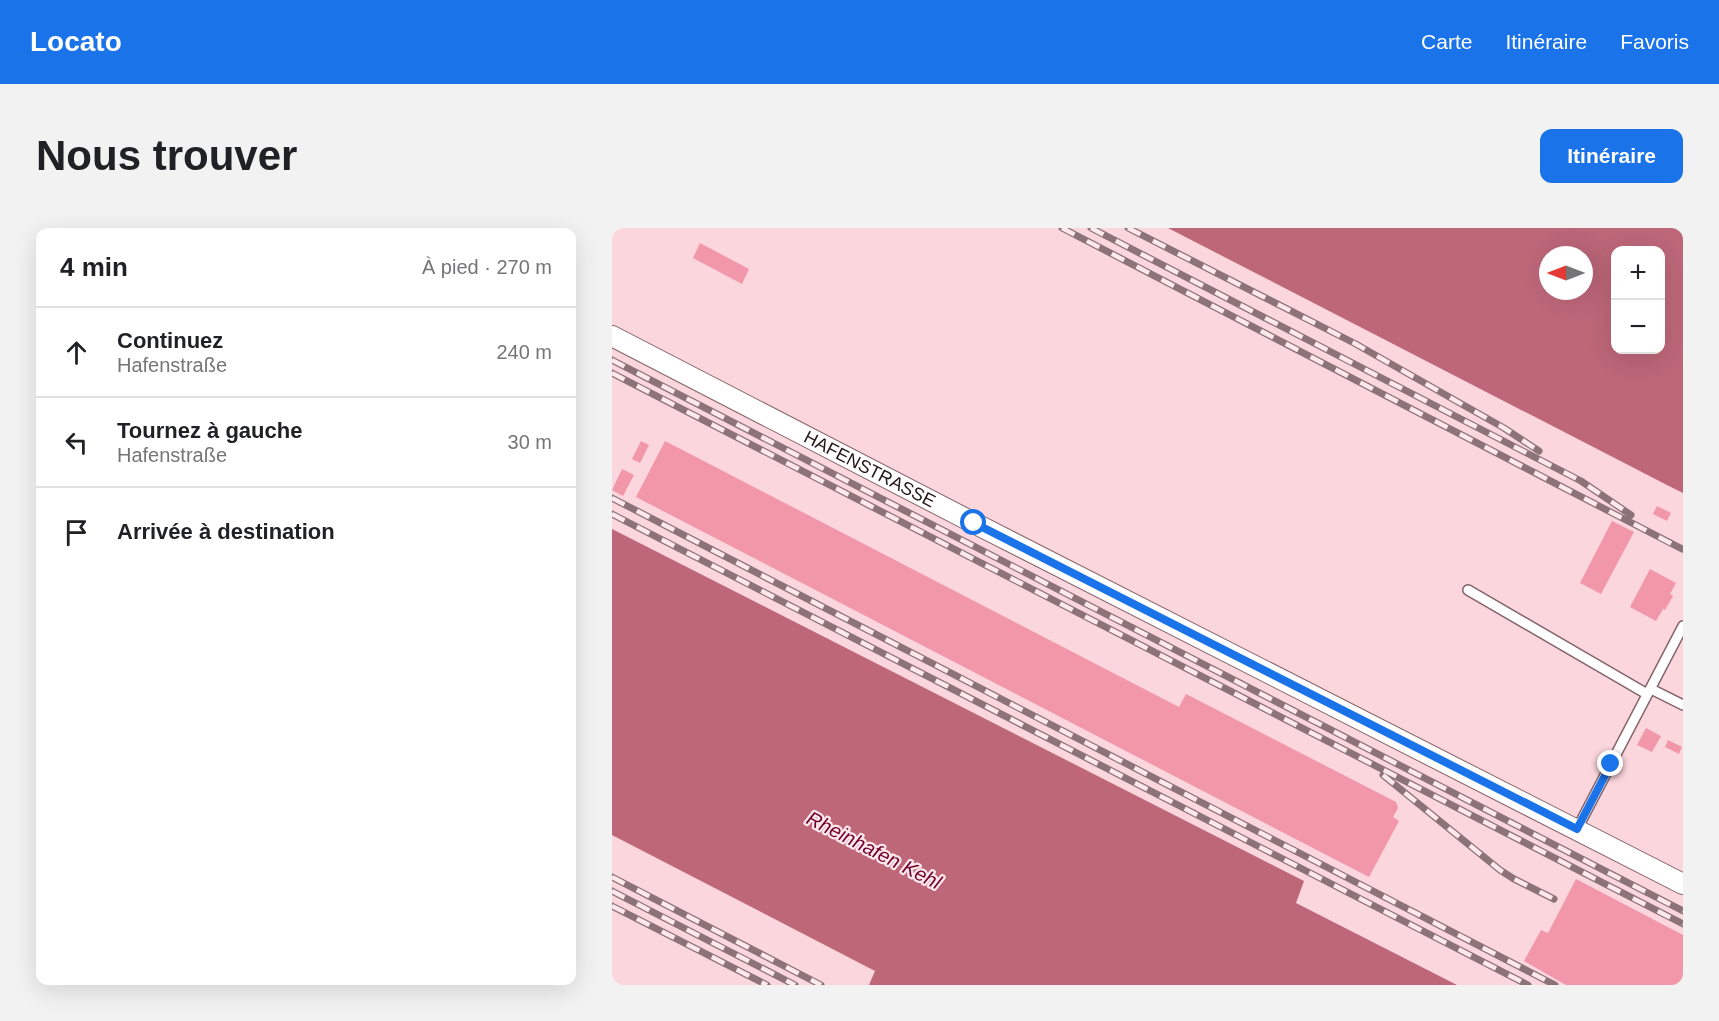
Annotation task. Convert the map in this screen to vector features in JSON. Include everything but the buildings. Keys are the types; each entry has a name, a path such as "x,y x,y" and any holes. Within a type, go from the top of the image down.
{"street":[{"name":"HAFENSTRASSE","path":"612,336 995,534 1683,884"}],"lane":[{"path":"1468,590 1649,691 1683,705"},
{"path":"1577,829 1683,626"}],"water":[{"path":"1168,228 1683,228 1683,493"},
{"name":"Rheinhafen Kehl","path":"612,529 1304,881 1296,903 1457,985 869,985 875,971 612,835"}],"railway":[{"path":"1062,228 1682,549"},
{"path":"1091,228 1581,481 1631,515"},
{"path":"1128,228 1354,343 1504,428 1539,451"},
{"path":"612,360 1683,911"},
{"path":"612,373 1683,924"},
{"path":"612,498 1555,985"},
{"path":"612,514 1528,985"},
{"path":"1383,775 1500,870 1554,899"},
{"path":"612,877 821,985"},
{"path":"612,891 795,985"},
{"path":"612,906 767,985"}],"route":[{"path":"974,523 1577,829 1611,764"}]}
